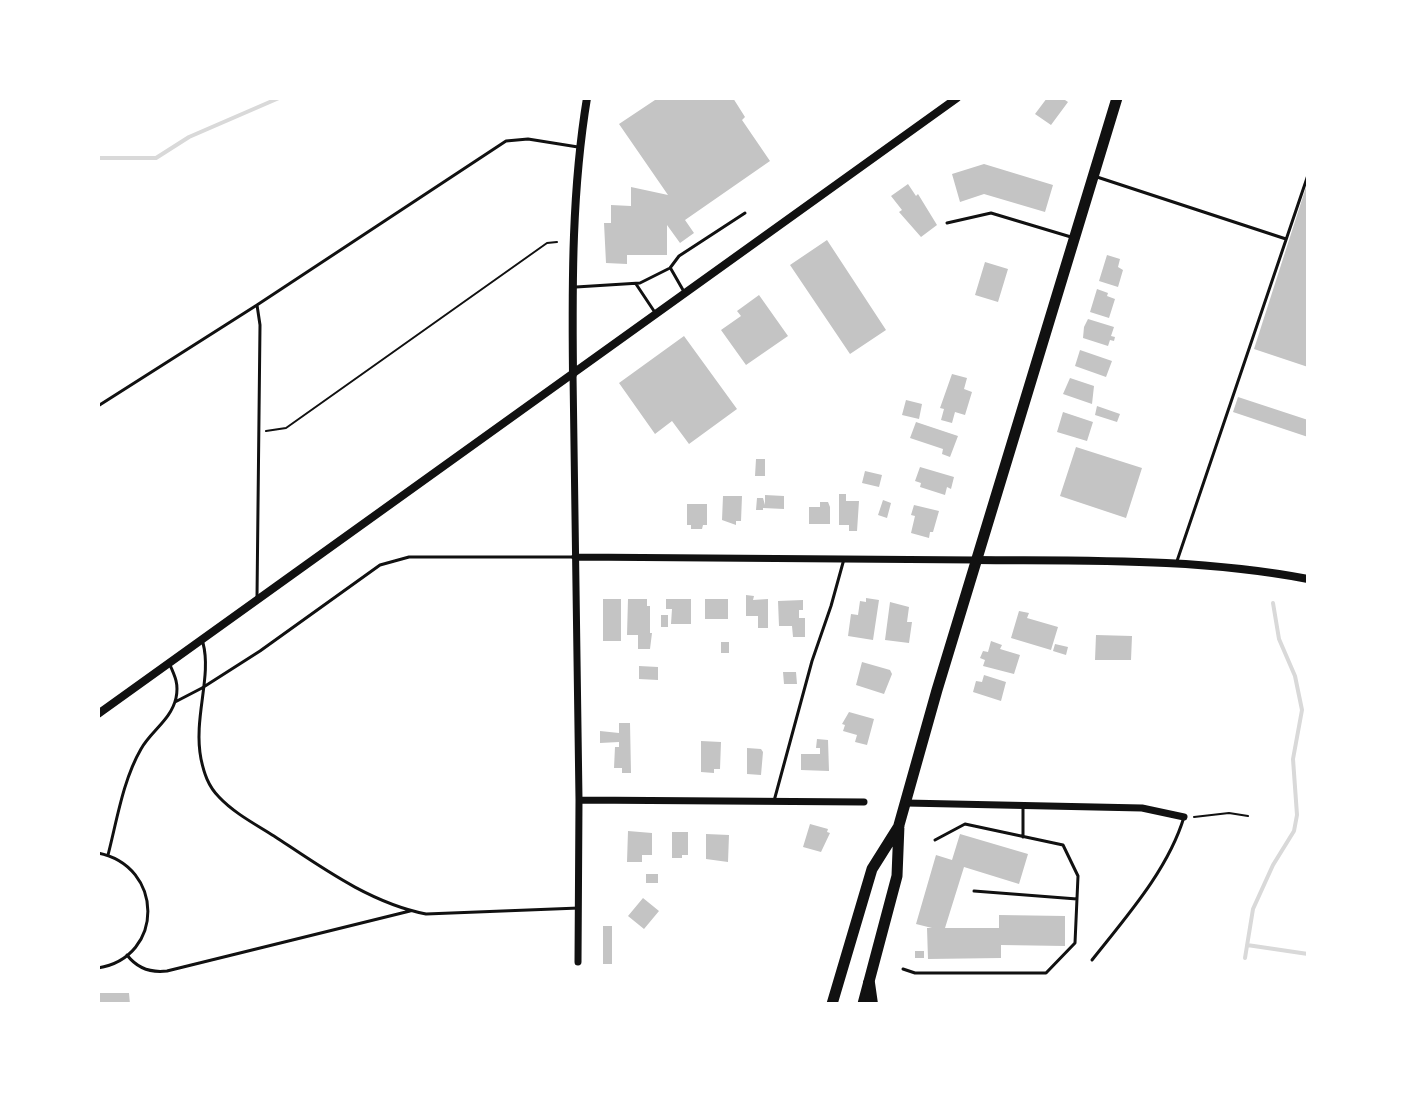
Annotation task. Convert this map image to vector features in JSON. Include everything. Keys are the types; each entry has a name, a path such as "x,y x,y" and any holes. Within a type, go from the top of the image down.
{"highway":[{"path":"869,983 872,1004"}],"main road":[{"path":"832,1004 872,869 899,825 906,803 976,560 1117,98"},
{"path":"863,1004 897,876 899,825"}],"street":[{"path":"578,962 573,374 575,202 587,98"},
{"path":"98,714 957,98"},
{"path":"575,557 1176,562 1251,569 1308,579"},
{"path":"579,800 864,802"},
{"path":"906,803 1142,808 1184,817"}],"lane":[{"path":"98,406 506,141 528,139 579,148"},
{"path":"1176,562 1308,175"},
{"path":"1093,176 1286,239"},
{"path":"574,287 636,284 670,268 679,256 745,213"},
{"path":"947,223 991,213 1074,238"},
{"path":"670,268 685,293"},
{"path":"636,284 656,314"},
{"path":"257,305 260,325 257,601"},
{"path":"175,702 260,651 380,565 409,557 575,557"},
{"path":"774,802 812,661 844,559"},
{"path":"202,640 206,657 197,726 209,784 219,797 285,844 364,892 411,911 426,914 579,908"},
{"path":"108,855 127,784 140,750 166,720 175,702 178,681 169,663"},
{"path":"1023,805 1023,837"},
{"path":"1092,960 1141,896 1174,846 1184,817"},
{"path":"903,969 915,973 1046,973 1075,943 1078,876 1063,845 965,824 935,840"},
{"path":"98,853 121,861 135,873 147,895 147,923 137,945 127,955 98,968"},
{"path":"974,891 1077,899"},
{"path":"127,955 135,965 156,972 167,971 411,911"}],"path":[{"path":"259,431 286,428 547,243 557,242"},
{"path":"1184,817 1229,813 1248,816"}],"building":[{"path":"658,98 733,98 745,117 742,120 770,161 685,220 694,233 680,243 667,225 667,255 627,255 627,264 606,263 604,223 611,223 611,205 631,206 631,187 668,195 619,124"},
{"path":"1047,98 1062,98 1068,102 1051,125 1035,114"},
{"path":"984,164 1053,185 1045,212 984,194 960,202 952,174"},
{"path":"908,184 937,225 921,237 899,212 902,210 891,196"},
{"path":"1308,184 1308,367 1254,349"},
{"path":"827,240 886,330 850,354 790,265"},
{"path":"1107,255 1120,259 1118,267 1123,270 1118,287 1099,281"},
{"path":"985,262 1008,269 998,302 975,295"},
{"path":"1097,289 1115,299 1109,318 1090,312"},
{"path":"759,295 788,336 746,365 721,330 741,316 737,311"},
{"path":"1088,319 1114,327 1111,336 1115,337 1114,341 1110,340 1108,346 1083,338"},
{"path":"684,336 737,409 689,444 672,421 655,434 619,383"},
{"path":"1080,350 1112,361 1106,377 1075,366"},
{"path":"952,374 967,378 964,389 972,392 965,415 955,412 952,423 941,420 944,409 940,408"},
{"path":"1070,378 1094,386 1092,404 1063,394"},
{"path":"1238,397 1308,420 1308,437 1233,412"},
{"path":"906,400 922,404 919,419 902,415"},
{"path":"1097,406 1120,414 1117,422 1095,415"},
{"path":"1063,412 1093,422 1087,441 1057,432"},
{"path":"916,422 958,436 950,457 942,454 943,449 910,438"},
{"path":"1076,447 1142,468 1126,518 1060,496"},
{"path":"756,459 765,459 765,476 755,476"},
{"path":"920,467 954,477 951,489 947,487 945,495 920,487 921,483 915,481"},
{"path":"865,471 882,475 879,487 862,483"},
{"path":"839,494 846,494 846,501 859,501 857,531 849,531 849,525 839,525"},
{"path":"765,495 784,496 784,509 756,510 757,498 763,498 765,505"},
{"path":"723,496 742,496 741,521 736,521 736,525 722,520"},
{"path":"883,500 891,503 887,518 878,515"},
{"path":"820,502 828,502 830,524 809,524 809,507 820,507"},
{"path":"687,504 707,504 707,525 703,525 702,529 691,529 691,525 687,525"},
{"path":"914,505 939,511 929,538 911,533"},
{"path":"746,595 754,596 753,600 768,599 768,628 758,628 758,616 746,616"},
{"path":"866,598 879,600 873,640 848,636 851,614 858,615 860,601 866,602"},
{"path":"603,599 621,599 621,641 603,641"},
{"path":"628,599 647,599 652,633 650,649 638,649 638,635 627,635"},
{"path":"666,599 691,599 691,624 671,624 672,609 666,609"},
{"path":"705,599 728,599 728,619 705,619"},
{"path":"803,600 799,618 805,618 805,637 793,637 792,626 779,626 778,601"},
{"path":"890,602 909,607 907,622 912,622 909,643 885,640"},
{"path":"1019,611 1029,613 1027,618 1058,627 1051,650 1011,638"},
{"path":"661,615 668,615 668,627 661,627"},
{"path":"1096,635 1132,636 1131,660 1095,660"},
{"path":"991,641 1002,645 1000,649 1020,655 1014,674 983,666 985,660 980,658 983,651 988,652"},
{"path":"721,642 729,642 729,653 721,653"},
{"path":"1055,644 1068,647 1066,655 1053,651"},
{"path":"862,662 890,670 892,674 884,694 856,685"},
{"path":"639,666 658,667 658,680 639,679"},
{"path":"783,672 796,672 797,684 784,684"},
{"path":"984,675 1006,682 1001,701 973,692 976,681 982,682"},
{"path":"849,712 874,719 867,745 855,742 857,735 843,731 845,725 842,724"},
{"path":"619,723 630,723 631,773 622,773 622,768 614,768 615,747 619,747 619,742 600,743 600,731 619,733"},
{"path":"817,739 828,740 829,771 801,770 801,754 820,754 820,748 816,748"},
{"path":"701,741 721,742 720,769 714,769 714,773 701,772"},
{"path":"747,748 761,749 763,752 761,775 747,774"},
{"path":"810,824 828,829 830,833 821,852 803,847"},
{"path":"628,831 652,833 652,855 642,855 642,862 627,862"},
{"path":"672,832 688,832 688,855 672,858"},
{"path":"706,834 729,835 728,862 706,859"},
{"path":"960,834 1028,854 1019,884 964,867 945,928 999,928 999,915 1065,916 1065,946 1001,945 1001,958 928,959 927,928 932,928 916,924 936,855 952,860"},
{"path":"646,874 658,874 658,883 646,883"},
{"path":"643,898 659,911 644,929 628,916"},
{"path":"603,926 612,926 612,964 603,964"},
{"path":"915,951 924,951 924,958 915,958"},
{"path":"98,993 129,993 130,1004 98,1004"}],"waterway":[{"path":"98,158 156,158 189,137 279,98"},
{"path":"1245,958 1253,909 1273,865 1294,831 1297,815 1293,759 1302,710 1295,676 1279,639 1273,603"},
{"path":"1247,945 1308,954"}]}
